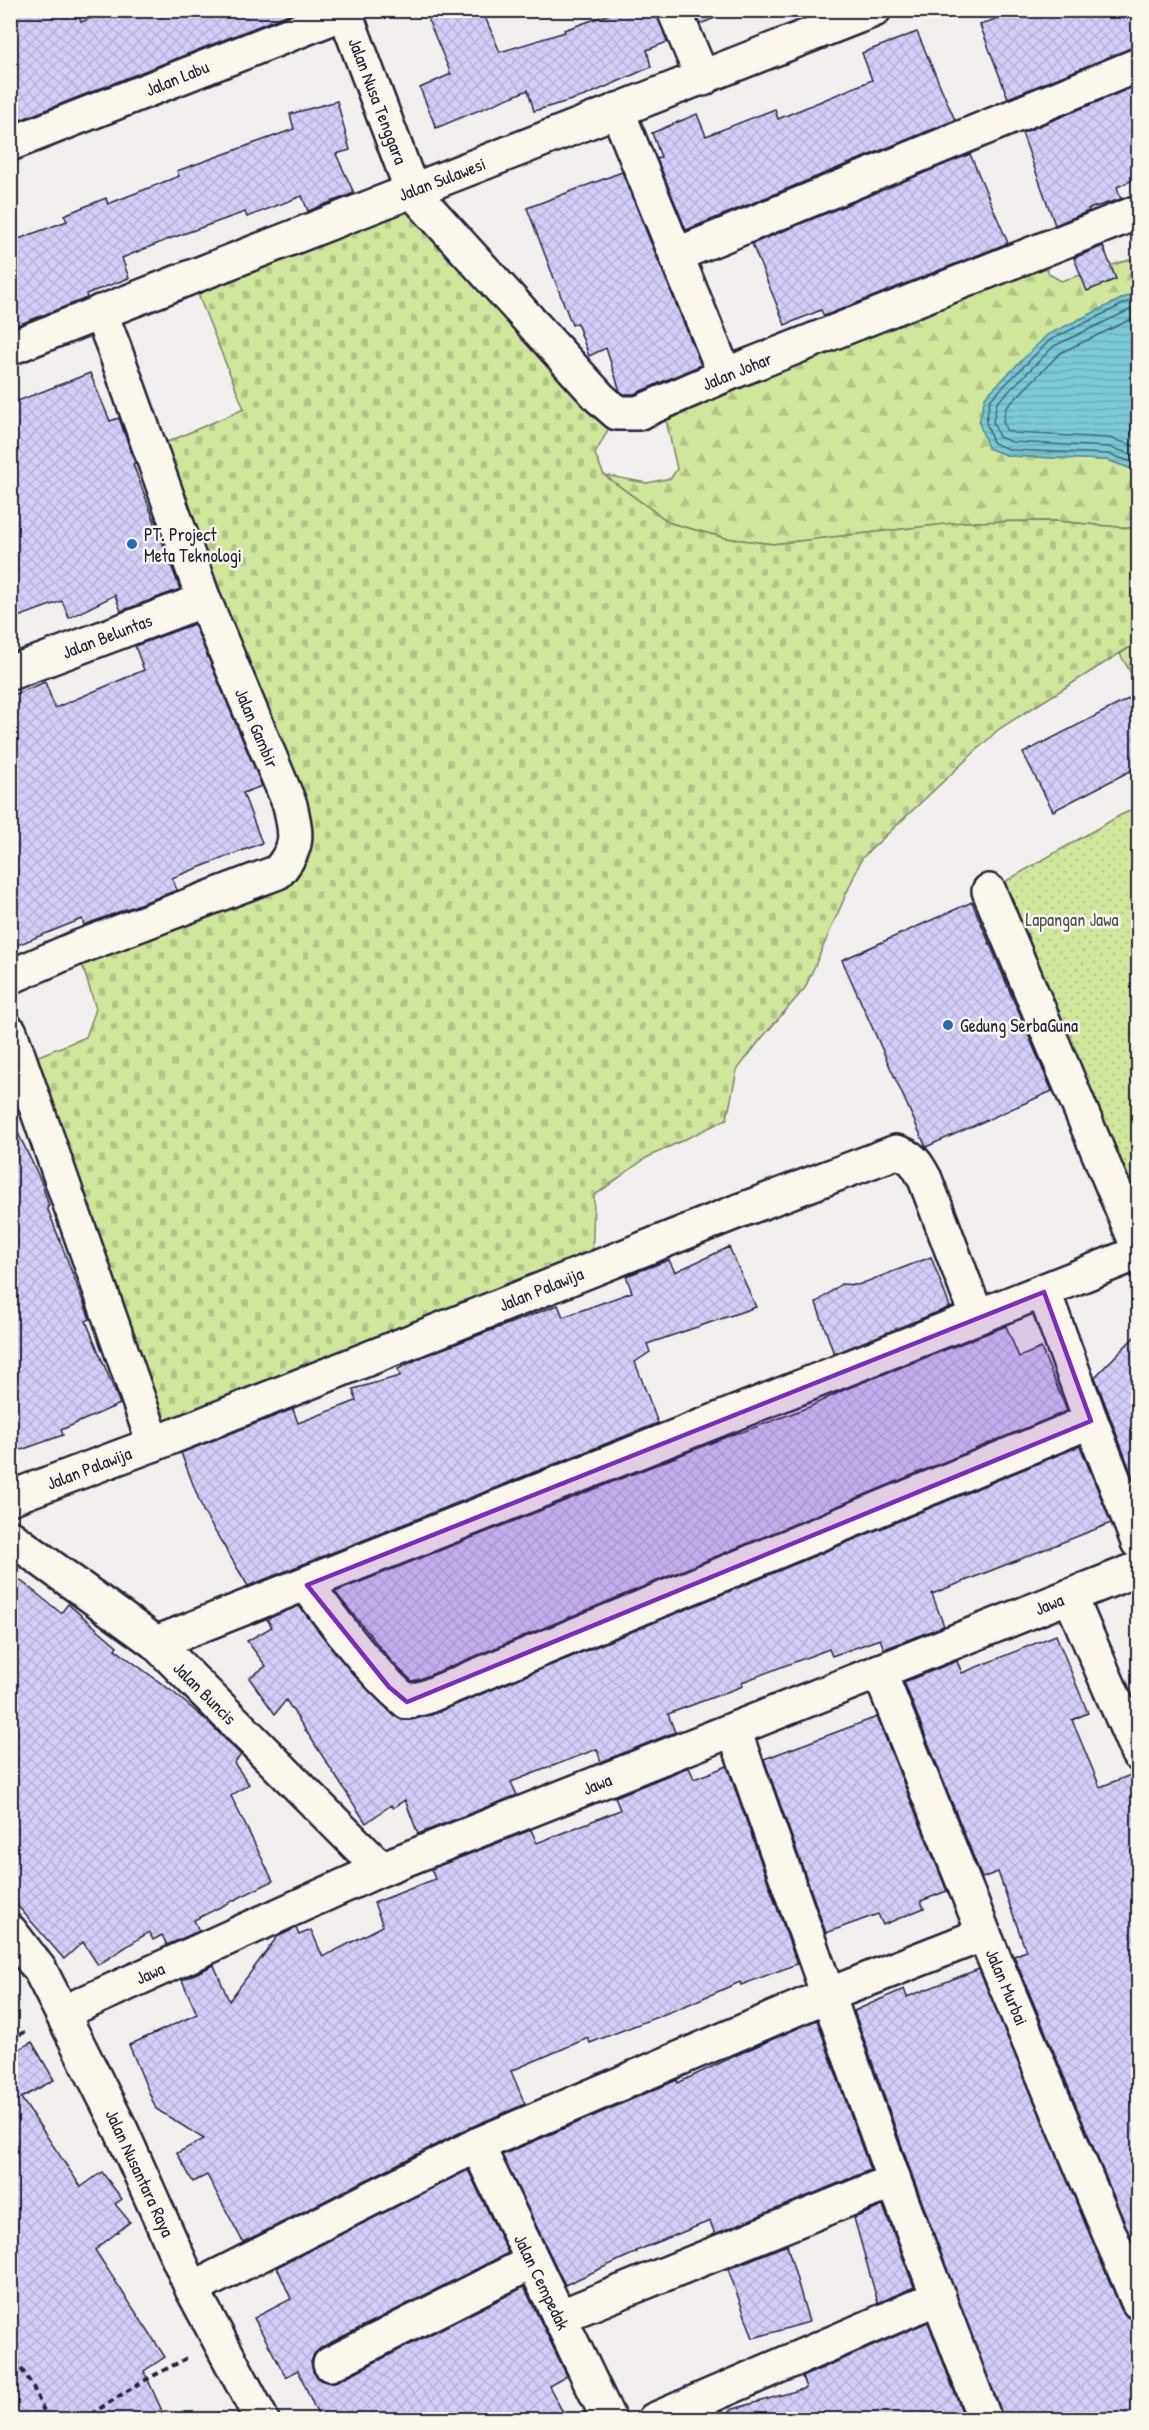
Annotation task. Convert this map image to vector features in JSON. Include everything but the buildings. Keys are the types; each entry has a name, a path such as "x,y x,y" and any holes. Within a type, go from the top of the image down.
{"street":[{"path":"674,10 703,79"},
{"name":"Jalan Sulawesi","path":"10,348 617,110 703,79 874,10"},
{"name":"Jalan Labu","path":"10,144 344,12"},
{"name":"Jalan Nusa Tenggara","path":"344,12 412,191"},
{"path":"676,255 1138,65"},
{"path":"617,110 725,375"},
{"name":"Jalan Johar","path":"412,191 600,398 617,413 638,413 725,375 1138,212"},
{"name":"Jalan Gambir","path":"10,977 77,948 278,872 292,855 296,829 290,805 204,600 100,312"},
{"name":"Jalan Beluntas","path":"10,673 204,600"},
{"path":"989,891 1138,1247"},
{"path":"10,1032 154,1444"},
{"name":"Jalan Palawija","path":"10,1498 154,1444 724,1216 896,1152 909,1155 917,1163 925,1179 978,1317"},
{"path":"156,1644 1138,1253"},
{"path":"1044,1292 1138,1542"},
{"path":"307,1585 329,1616 389,1686 407,1702 437,1692 1091,1421"},
{"name":"Jalan Buncis","path":"10,1537 156,1644 381,1869"},
{"name":"Jawa","path":"62,2013 381,1869 1138,1569"},
{"path":"1070,1596 1138,1754"},
{"name":"Jalan Murbai","path":"879,1671 984,1934 1138,2302"},
{"path":"734,1730 894,2181 985,2420"},
{"name":"Jalan Nusantara Raya","path":"10,1931 40,1970 121,2130 192,2289 262,2420"},
{"path":"192,2289 477,2145 828,1995 984,1934"},
{"name":"Jalan Cempedak","path":"477,2145 609,2420"},
{"path":"559,2317 894,2181"},
{"path":"330,2364 532,2262"},
{"path":"654,2420 939,2297"}],"path":[{"path":"82,2420 138,2384 219,2340"},
{"path":"10,2351 33,2387 48,2420"}],"highlighted area":[{"path":"1044,1292 1091,1421 407,1702 389,1687 307,1585"}],"green space":[{"path":"412,191 617,413 595,454 604,475 670,523 725,538 773,544 963,522 1056,521 1138,529 1138,642 999,729 862,858 805,988 737,1070 727,1119 646,1158 594,1196 592,1269 154,1444 21,1063 86,1037 96,1009 77,948 292,855 151,449 244,409 191,277"},
{"path":"1041,251 1049,274 1061,281 1138,257 1138,291 1047,335 988,448 1009,456 1107,460 1138,471 1138,529 1056,521 963,522 773,544 725,538 670,523 604,475 647,483 671,478 677,469 662,402"},
{"path":"1138,642 1138,686 1120,654"},
{"name":"Lapangan Jawa","path":"1138,807 1138,1247 989,891"}],"water":[{"path":"1138,291 1138,471 1107,460 1009,456 988,448 979,423 985,397 1047,335"}],"place":[{"name":"PT. Project Meta Teknologi","path":"132,544"},
{"name":"Gedung SerbaGuna","path":"948,1025"}]}
